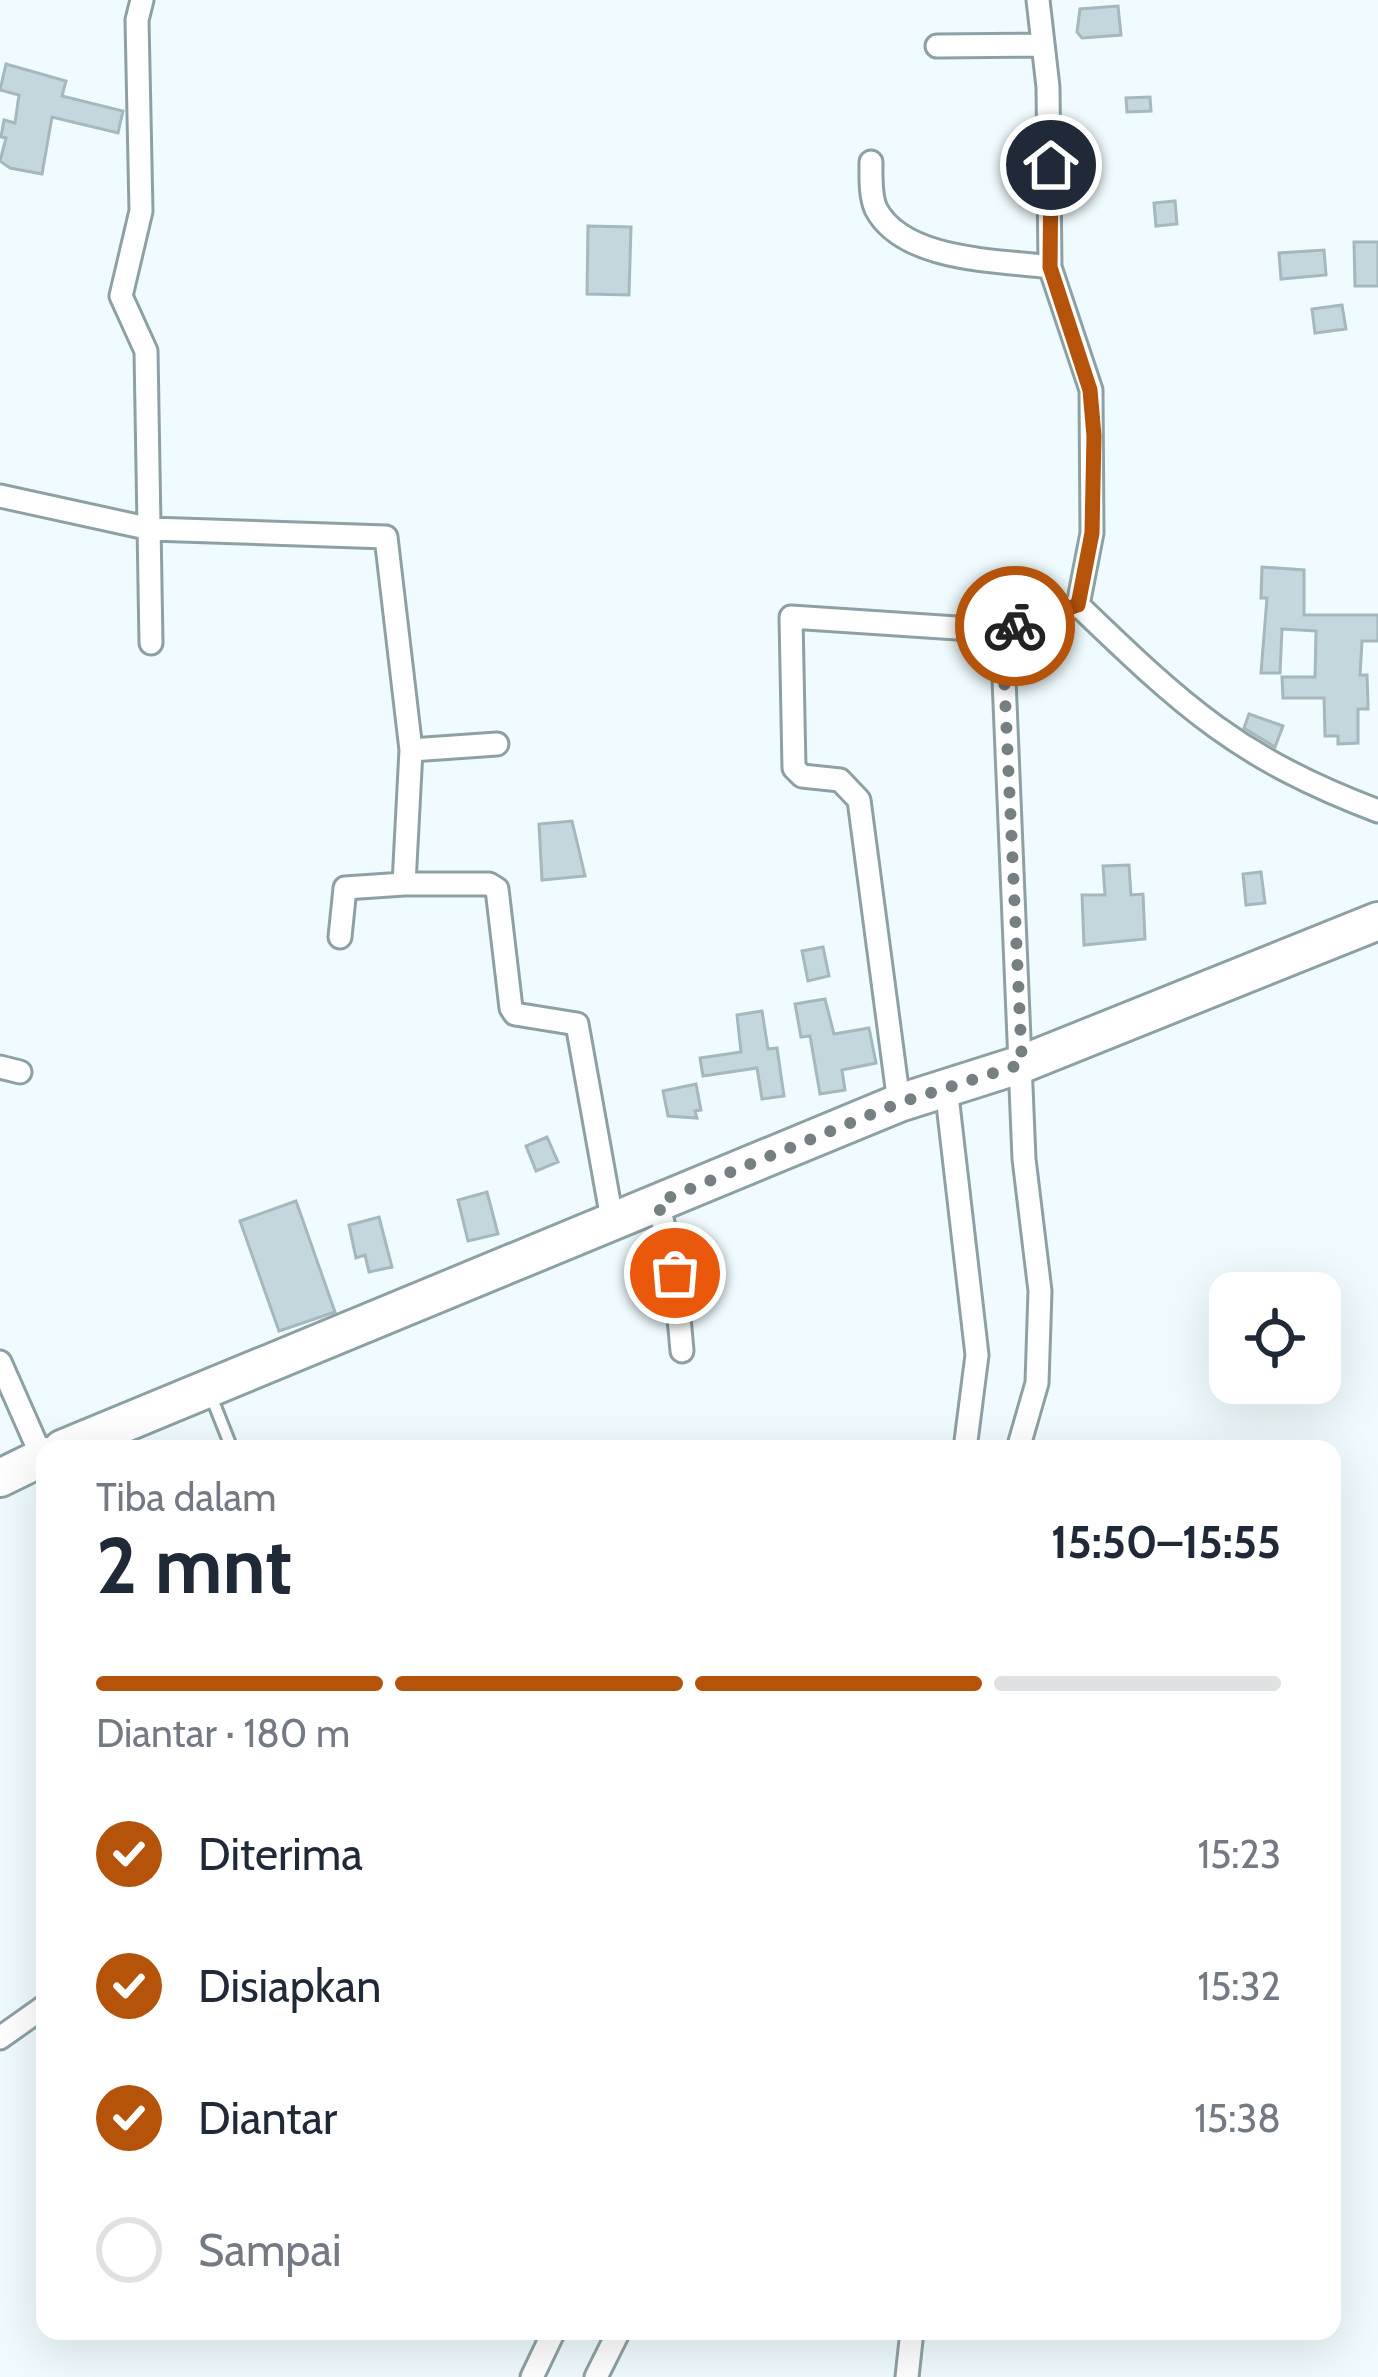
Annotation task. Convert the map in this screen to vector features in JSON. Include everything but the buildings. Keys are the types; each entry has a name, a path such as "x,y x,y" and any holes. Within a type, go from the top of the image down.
{"highway":[{"path":"87,1440 899,1103 1022,1064 1378,921"},
{"path":"0,1478 36,1462"}],"street":[{"path":"142,0 136,20 141,212 121,296 146,351 151,643"},
{"path":"1039,0 1050,267 1090,390 1092,533 1078,605"},
{"path":"938,46 1043,45"},
{"path":"871,162 876,208 893,228 917,242 1050,267"},
{"path":"0,496 151,529 386,537 411,749 404,884"},
{"path":"899,1103 859,800 841,781 802,776 794,768 791,617 1002,631 1078,605"},
{"path":"1078,605 1185,708 1245,751 1304,783 1378,811"},
{"path":"1002,631 1024,1159 1040,1291 1037,1383 1021,1440"},
{"path":"411,749 497,744"},
{"path":"340,937 345,888 489,884 497,889 511,1008 515,1014 572,1019 577,1024 612,1220"},
{"path":"946,1088 977,1355 966,1440"},
{"path":"658,1202 673,1259 682,1351"},
{"path":"0,1361 40,1440"},
{"path":"0,2038 36,2012"},
{"path":"532,2377 550,2340"},
{"path":"596,2377 614,2340"},
{"path":"907,2377 911,2340"}],"lane":[{"path":"207,1388 228,1440"}],"way so far":[{"path":"675,1273 658,1202 899,1103 1022,1064 1002,631 1015,626"}],"route":[{"path":"1015,626 1078,605 1092,533 1090,390 1050,267 1051,165"}]}
